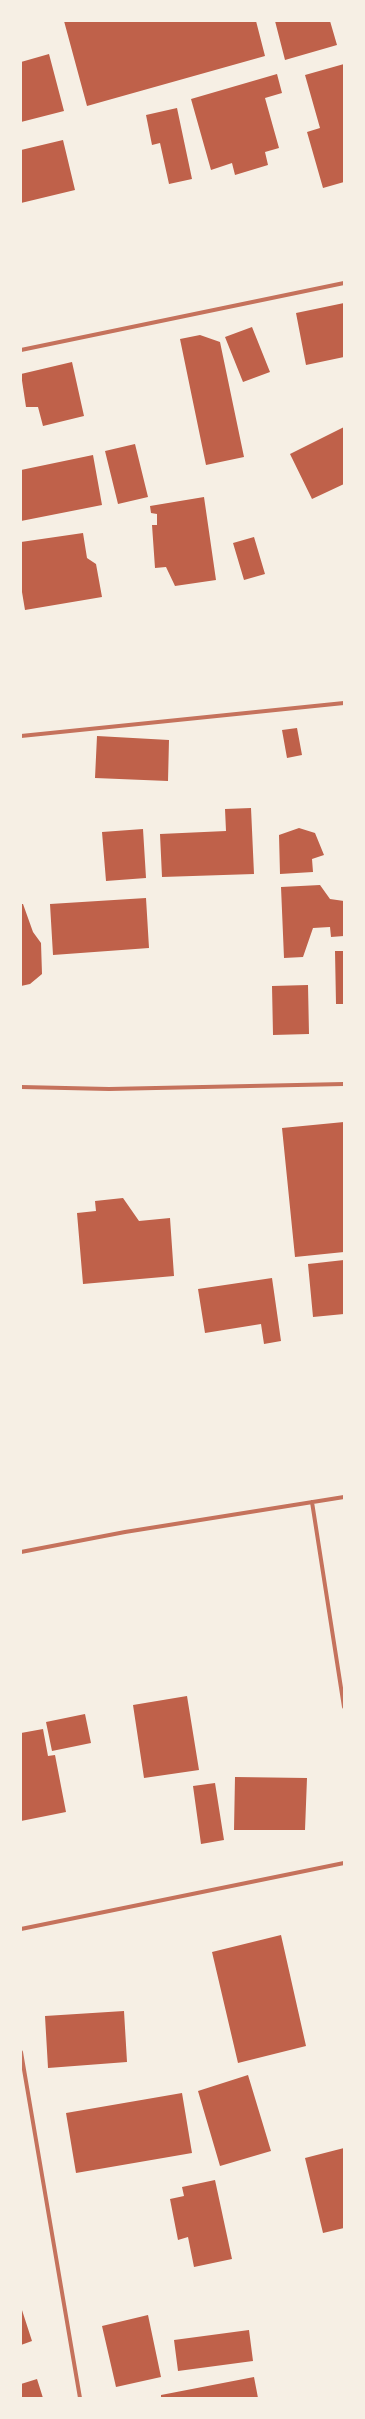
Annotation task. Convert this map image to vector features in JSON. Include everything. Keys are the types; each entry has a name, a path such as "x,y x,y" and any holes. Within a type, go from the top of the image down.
{"street":[{"path":"21,350 344,283"},
{"path":"21,736 344,703"},
{"path":"21,1087 108,1089 344,1084"},
{"path":"21,1552 125,1532 344,1497"},
{"path":"312,1502 344,1707"},
{"path":"21,1929 344,1863"},
{"path":"21,2052 80,2398"}],"building":[{"path":"64,21 256,21 265,56 87,106"},
{"path":"275,21 330,21 337,45 285,60"},
{"path":"49,54 64,111 21,122 21,62"},
{"path":"344,64 344,182 323,188 307,132 320,128 305,75"},
{"path":"277,74 282,93 265,98 279,148 265,152 268,165 235,175 232,163 211,170 191,99"},
{"path":"177,108 192,179 169,184 160,143 152,145 146,115"},
{"path":"63,140 75,190 21,203 21,150"},
{"path":"344,303 344,357 306,365 296,313"},
{"path":"252,327 270,372 243,382 225,337"},
{"path":"200,335 220,342 244,457 206,465 180,339"},
{"path":"72,362 84,416 43,426 38,407 26,407 21,374"},
{"path":"344,427 344,484 312,499 290,454"},
{"path":"135,444 148,497 118,504 105,451"},
{"path":"93,455 102,505 21,521 21,470"},
{"path":"204,497 216,580 175,586 166,567 155,568 152,525 157,525 157,514 151,513 150,506"},
{"path":"83,533 87,558 96,564 102,597 25,610 21,586 21,542"},
{"path":"254,537 265,574 244,580 233,543"},
{"path":"297,728 302,755 287,758 282,730"},
{"path":"97,736 169,740 168,781 95,778"},
{"path":"251,808 254,874 162,877 160,834 226,831 225,809"},
{"path":"299,828 315,833 324,855 312,859 313,872 280,874 279,835"},
{"path":"143,829 146,878 106,881 102,832"},
{"path":"320,885 330,899 344,901 344,936 331,937 330,927 313,928 303,957 284,958 281,887"},
{"path":"146,898 149,948 53,955 50,904"},
{"path":"21,904 23,904 33,932 41,943 42,974 30,984 21,986"},
{"path":"335,951 344,951 344,1004 336,1004"},
{"path":"308,985 309,1034 273,1035 272,986"},
{"path":"344,1122 344,1252 295,1257 282,1128"},
{"path":"123,1198 139,1221 170,1218 174,1276 83,1284 77,1213 96,1211 95,1201"},
{"path":"344,1260 344,1314 313,1317 308,1264"},
{"path":"272,1278 281,1341 264,1344 261,1324 205,1333 198,1289"},
{"path":"187,1696 199,1770 144,1778 133,1705"},
{"path":"85,1714 91,1743 52,1751 46,1722"},
{"path":"43,1729 48,1756 55,1755 66,1812 21,1821 21,1733"},
{"path":"235,1777 307,1778 305,1830 234,1830"},
{"path":"215,1783 224,1840 201,1844 193,1786"},
{"path":"281,1935 306,2046 238,2063 212,1952"},
{"path":"124,2011 127,2062 48,2068 45,2016"},
{"path":"248,2075 271,2151 220,2166 198,2091"},
{"path":"182,2093 192,2153 76,2173 66,2113"},
{"path":"344,2148 344,2228 323,2233 305,2158"},
{"path":"215,2180 232,2259 194,2267 188,2237 178,2240 170,2199 184,2196 182,2187"},
{"path":"21,2307 32,2341 21,2345"},
{"path":"148,2315 161,2377 116,2387 102,2326"},
{"path":"249,2330 253,2361 178,2371 174,2340"},
{"path":"254,2377 258,2398 161,2398 161,2395"},
{"path":"37,2379 43,2398 21,2398 21,2384"}]}
